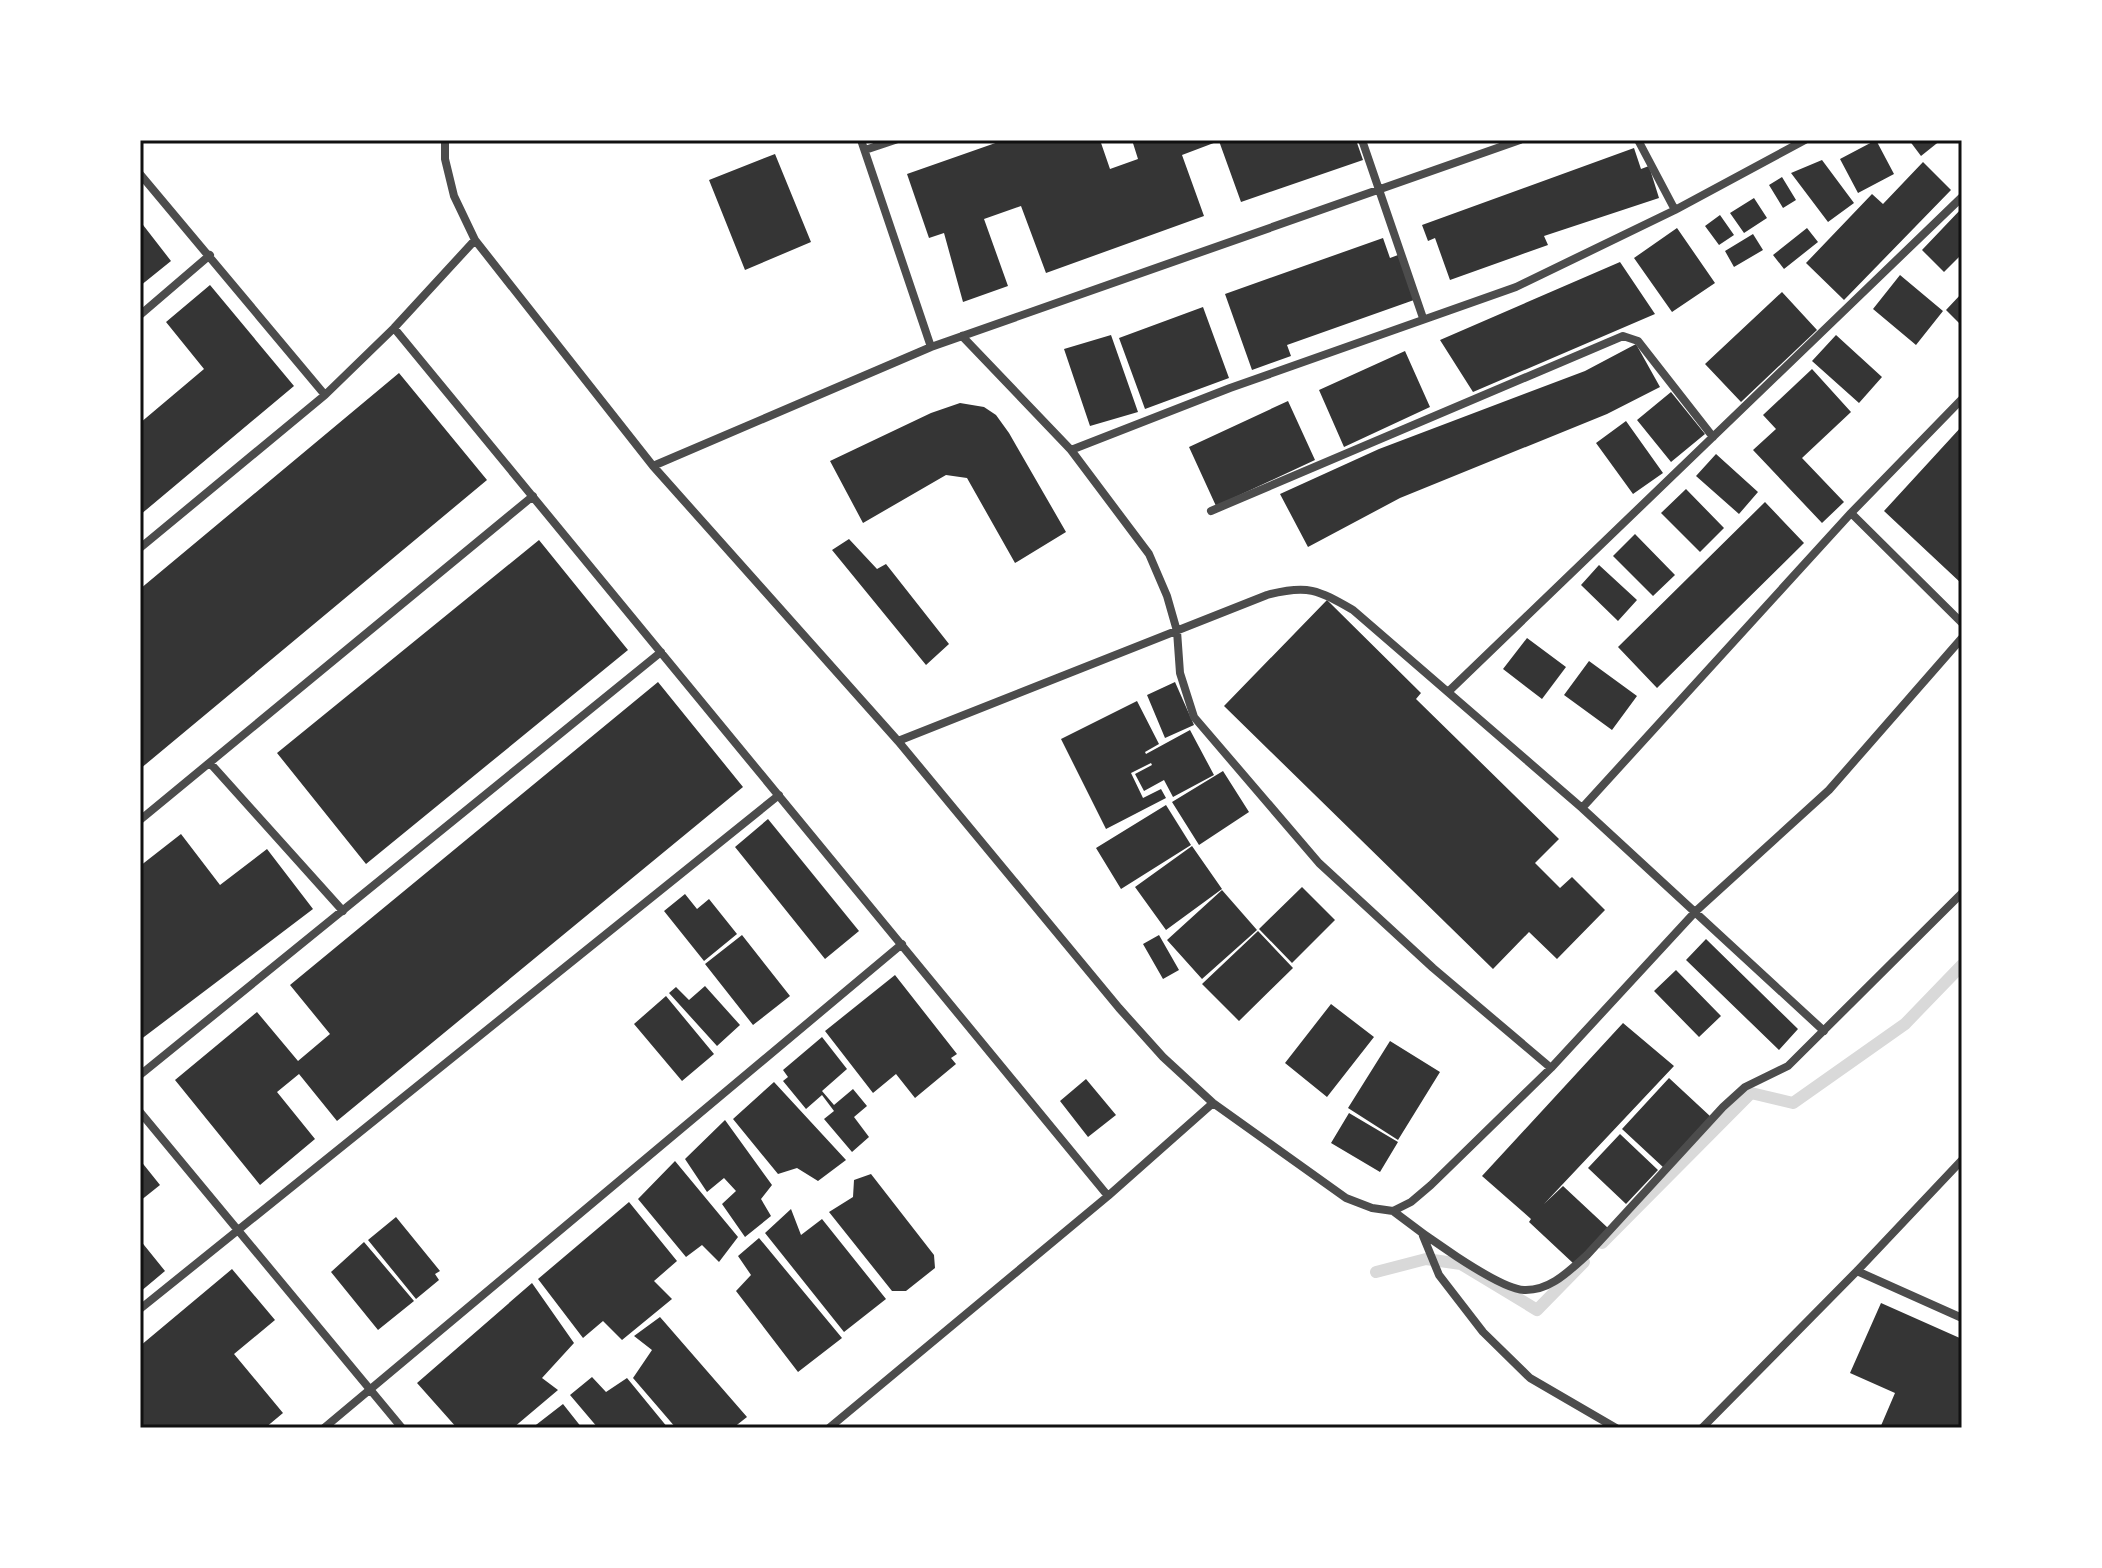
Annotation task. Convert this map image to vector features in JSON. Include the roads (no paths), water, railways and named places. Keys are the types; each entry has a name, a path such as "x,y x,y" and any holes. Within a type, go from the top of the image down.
{"street":[{"path":"445,140 445,159 454,196 475,240 653,466 898,741 1163,1057 1213,1103 1346,1198 1372,1208 1393,1211 1422,1235 1506,1286 1524,1290 1547,1286 1564,1275 1587,1255 1723,1107 1745,1087 1788,1066 1962,893"},
{"path":"861,140 931,347"},
{"path":"865,150 895,140"},
{"path":"1362,140 1423,318"},
{"path":"653,466 931,347 1520,140"},
{"path":"1638,140 1675,210"},
{"path":"1071,450 1230,388 1516,287 1675,210 1805,140"},
{"path":"140,174 325,395"},
{"path":"1448,692 1962,197"},
{"path":"140,548 325,395 394,328 475,240"},
{"path":"140,315 210,255"},
{"path":"394,328 1108,1196"},
{"path":"962,336 1071,450 1149,554 1167,596 1177,631 1180,673 1194,717 1319,863 1433,968 1551,1068"},
{"path":"1211,511 1623,336 1638,341 1713,437"},
{"path":"1582,808 1851,513 1962,399"},
{"path":"140,820 533,496"},
{"path":"1851,513 1962,623"},
{"path":"898,741 1267,595 1292,588 1320,591 1353,610 1582,808 1824,1031"},
{"path":"1393,1211 1421,1194 1551,1068 1696,911 1829,790 1962,638"},
{"path":"140,1075 661,652"},
{"path":"210,763 343,911"},
{"path":"140,1309 779,795"},
{"path":"324,1428 902,944"},
{"path":"829,1428 1108,1196 1213,1103"},
{"path":"140,1112 402,1428"},
{"path":"1702,1428 1962,1160"},
{"path":"1422,1235 1439,1275 1483,1332 1530,1378 1616,1428"},
{"path":"1857,1271 1962,1318"}],"waterway":[{"path":"1602,1243 1751,1093 1793,1103 1905,1024 1962,965"},
{"path":"1376,1272 1426,1259 1461,1264 1537,1310 1584,1262"}]}
